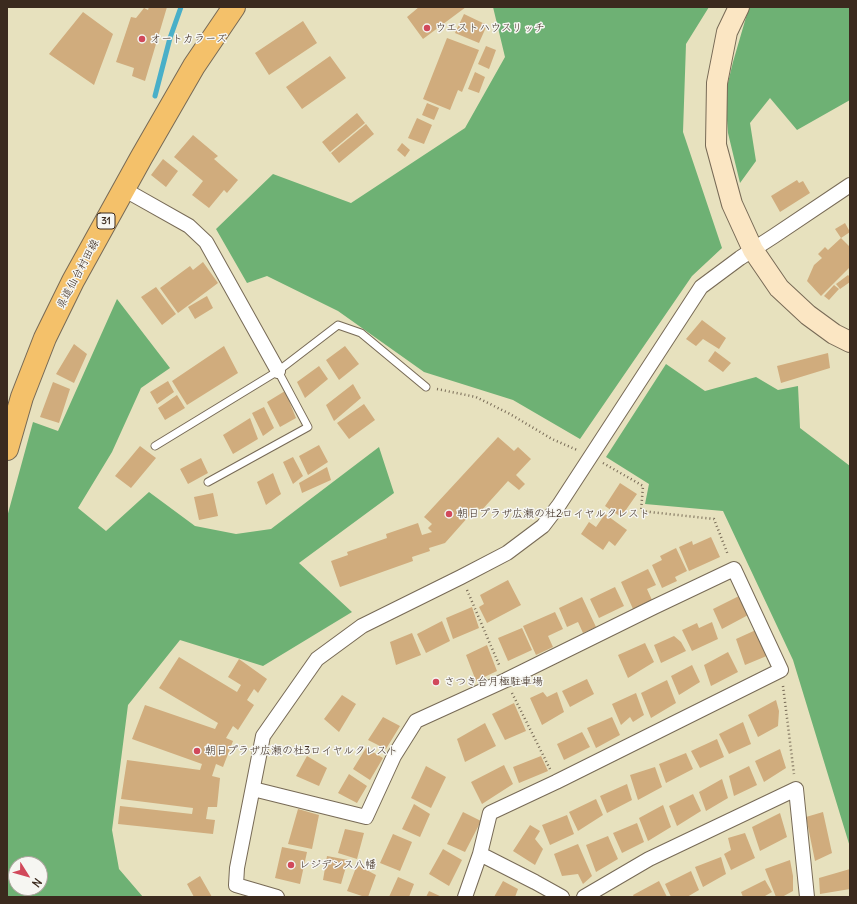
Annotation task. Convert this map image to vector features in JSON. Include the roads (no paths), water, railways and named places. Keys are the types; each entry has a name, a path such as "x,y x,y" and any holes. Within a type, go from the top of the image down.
{"main road":[{"name":"県道仙台村田線","path":"7,448 22,397 45,338 73,281 194,66 234,7"}],"street":[{"path":"739,7 727,32 717,83 716,145 732,204 753,250 779,288 808,315 834,334 850,342"},
{"path":"276,897 236,885 237,868 263,736 317,659 362,626 507,553 543,526 560,505 701,287 740,258 850,185"},
{"path":"123,190 189,226 206,242 278,371"},
{"path":"253,789 366,816 394,756 416,721 506,680 654,606 734,569 781,670 556,782 490,813 480,854 465,897"},
{"path":"584,897 649,859 796,788 807,897"},
{"path":"480,854 562,897"}],"lane":[{"path":"155,446 278,371 338,325 361,332 426,386"},
{"path":"208,482 308,427 278,371"}],"waterway":[{"path":"155,96 170,38 181,7"}],"place":[{"name":"ウエストハウスリッチ","path":"427,28"},
{"name":"オートカラーズ","path":"142,39"},
{"name":"朝日プラザ広瀬の杜2ロイヤルクレスト","path":"449,514"},
{"name":"さつき台月極駐車場","path":"436,682"},
{"name":"朝日プラザ広瀬の杜3ロイヤルクレスト","path":"197,751"},
{"name":"レジデンス八幡","path":"291,865"}]}
